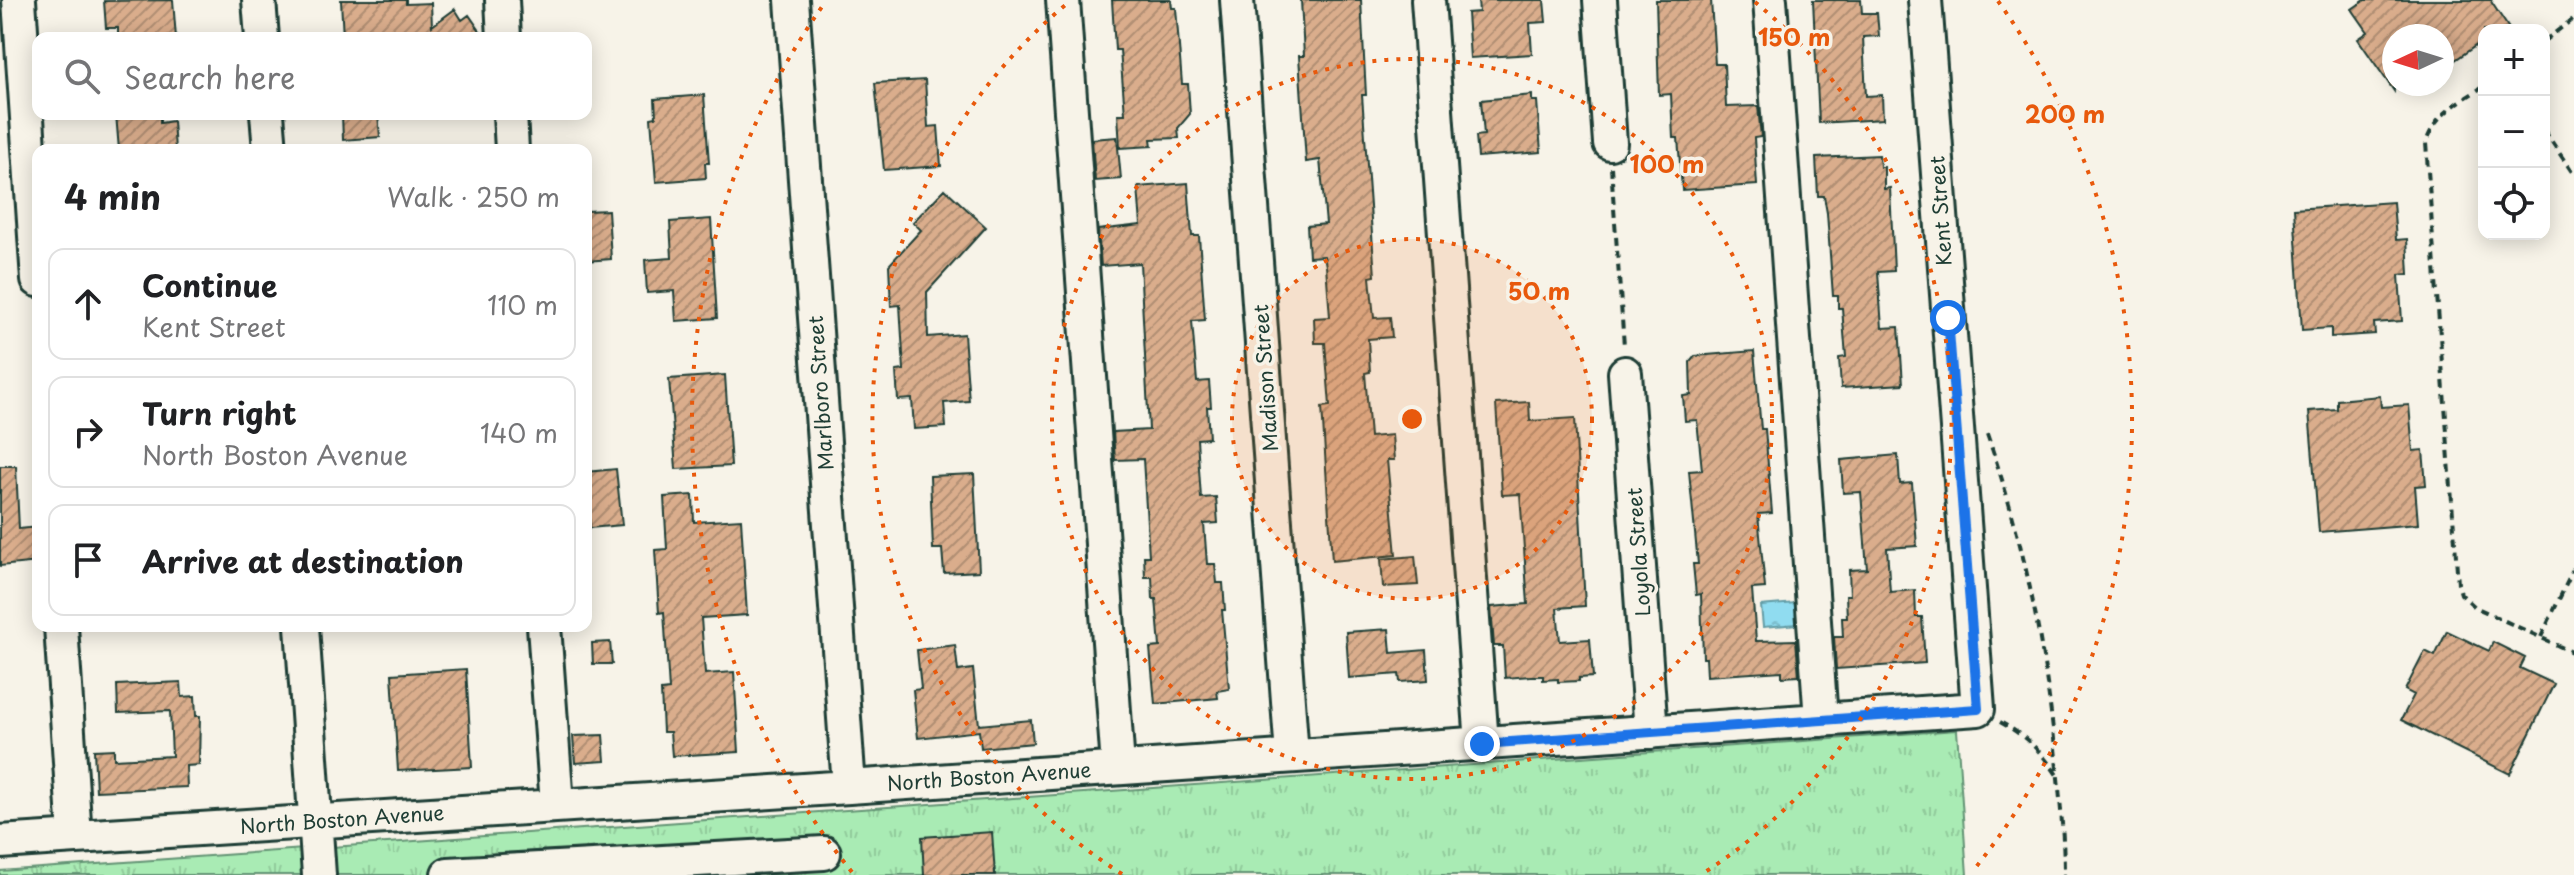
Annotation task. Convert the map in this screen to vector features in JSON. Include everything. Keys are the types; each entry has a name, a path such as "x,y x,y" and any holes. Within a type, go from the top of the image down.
{"street":[{"path":"19,0 32,192"},
{"path":"259,0 262,32"},
{"path":"502,0 504,32"},
{"name":"Marlboro Street","path":"792,0 849,787"},
{"path":"1063,0 1118,767"},
{"name":"Madison Street","path":"1237,0 1292,756"},
{"path":"1428,0 1482,744"},
{"path":"1600,0 1610,143"},
{"path":"1770,0 1821,720"},
{"name":"Kent Street","path":"1925,0 1978,709"},
{"path":"268,120 270,144"},
{"path":"510,120 512,144"},
{"name":"Loyola Street","path":"1625,373 1651,732"},
{"path":"61,632 75,837"},
{"path":"302,632 319,875"},
{"path":"544,632 557,805"},
{"name":"North Boston Avenue","path":"0,842 1978,709"},
{"path":"430,875 824,853"}],"path":[{"path":"2550,36 2573,19"},
{"path":"2478,90 2438,117 2426,143 2456,568 2461,594 2467,601 2574,653"},
{"path":"2550,139 2574,175"},
{"path":"1610,143 1625,373"},
{"path":"1986,432 2020,540 2039,629 2058,777 2064,875"},
{"path":"2541,637 2574,568"},
{"path":"1978,709 2020,732 2040,750 2058,777"}],"green space":[{"path":"1957,730 1967,875 0,875 0,871"}],"water":[{"path":"1796,603 1798,624 1763,627 1761,606"}],"building":[{"path":"173,0 176,32 118,32 118,28 106,28 104,1"},
{"path":"341,0 431,3 432,26 455,9 462,20 469,15 481,32 343,32"},
{"path":"1112,0 1171,0 1172,8 1176,8 1182,84 1188,84 1190,114 1178,128 1179,138 1151,139 1152,146 1120,148 1118,114 1125,114 1120,50 1115,50"},
{"path":"1301,0 1361,0 1366,95 1362,95 1375,276 1370,277 1374,318 1390,317 1392,337 1368,339 1370,372 1365,373 1370,437 1392,435 1394,460 1387,460 1396,555 1332,561 1322,407 1330,406 1325,343 1315,343 1314,318 1330,317 1324,256 1309,257 1307,226 1326,224 1320,160 1306,162 1299,56 1304,56"},
{"path":"1478,0 1544,0 1546,22 1530,23 1532,54 1470,58 1467,13 1479,12"},
{"path":"1656,0 1711,0 1715,64 1724,64 1726,107 1758,106 1761,137 1754,138 1757,185 1682,190 1678,138 1673,138 1671,94 1659,95"},
{"path":"1813,0 1861,0 1862,13 1877,13 1879,36 1863,37 1866,96 1882,95 1883,119 1819,123"},
{"path":"2365,0 2490,0 2506,24 2478,24 2478,44 2454,61 2454,24 2382,24 2382,74 2358,39 2368,32 2352,9"},
{"path":"925,80 928,127 938,126 941,166 884,170 875,83"},
{"path":"704,95 709,163 705,163 706,178 656,182 651,118 656,117 655,99"},
{"path":"1532,95 1532,101 1537,101 1541,152 1478,157 1476,136 1484,135 1481,100"},
{"path":"116,120 173,121 175,144 118,144"},
{"path":"342,120 379,120 380,137 343,140"},
{"path":"1117,137 1121,179 1095,181 1092,139"},
{"path":"1879,155 1880,167 1884,167 1884,189 1890,188 1894,271 1878,272 1882,328 1899,327 1903,384 1841,388 1839,358 1846,357 1842,308 1838,308 1838,296 1833,296 1827,213 1824,196 1818,196 1816,158"},
{"path":"1188,183 1192,236 1199,236 1205,320 1192,321 1197,382 1209,381 1211,407 1207,407 1209,438 1197,439 1201,498 1216,497 1218,523 1204,524 1207,564 1215,564 1217,583 1223,583 1225,610 1222,610 1229,689 1217,691 1218,698 1155,704 1150,648 1160,647 1152,577 1145,577 1144,556 1149,556 1143,459 1115,460 1113,432 1149,430 1140,263 1101,266 1098,230 1141,225 1138,187"},
{"path":"945,189 986,227 927,292 928,337 964,334 969,401 944,403 946,427 914,429 912,399 898,400 896,371 904,370 900,305 891,306 889,265 921,230 913,222"},
{"path":"2393,202 2396,240 2407,239 2409,274 2399,275 2402,321 2374,323 2375,334 2331,337 2331,328 2302,330 2294,209"},
{"path":"608,210 611,259 592,261 592,211"},
{"path":"711,219 717,318 676,321 674,291 647,293 645,260 672,258 670,222"},
{"path":"1754,351 1772,513 1758,514 1765,588 1752,589 1756,641 1796,640 1799,676 1782,677 1782,671 1707,676 1706,658 1703,658 1701,594 1696,595 1693,564 1698,564 1689,471 1702,470 1697,420 1685,421 1683,396 1691,395 1690,362 1695,356"},
{"path":"725,375 731,466 676,469 669,379"},
{"path":"2380,396 2381,407 2409,405 2413,451 2423,450 2426,485 2415,486 2418,524 2319,532 2309,411 2337,409 2337,400"},
{"path":"1529,402 1530,421 1575,418 1585,606 1557,608 1560,641 1590,639 1593,677 1579,678 1579,681 1543,680 1543,676 1505,678 1503,646 1494,646 1491,607 1528,604 1520,494 1502,495 1496,404"},
{"path":"1898,455 1900,484 1912,483 1917,546 1887,548 1890,592 1915,590 1916,617 1922,617 1925,663 1836,669 1834,637 1843,637 1842,618 1847,618 1846,595 1850,595 1849,570 1867,569 1861,492 1843,493 1841,460"},
{"path":"0,466 16,466 19,529 32,528 32,563 0,566"},
{"path":"616,469 622,525 592,528 592,471"},
{"path":"974,474 979,571 944,573 942,549 933,549 930,476"},
{"path":"693,495 694,522 741,519 747,615 701,618 705,674 734,672 739,752 672,756 670,732 663,732 661,691 669,690 664,612 659,613 655,550 667,549 664,497"},
{"path":"1415,556 1418,585 1383,587 1381,559"},
{"path":"1389,629 1391,653 1426,650 1428,680 1400,682 1399,674 1349,678 1346,632"},
{"path":"2447,631 2489,651 2493,642 2525,658 2520,668 2554,684 2510,774 2401,720 2414,695 2405,690 2425,651 2435,656"},
{"path":"610,642 612,664 593,664 592,643"},
{"path":"955,645 958,671 973,669 979,725 1031,720 1033,743 981,748 979,731 918,738 913,690 921,689 917,650"},
{"path":"466,669 472,767 398,771 392,674"},
{"path":"181,682 182,697 195,696 196,716 200,716 199,765 186,766 187,787 96,791 94,750 114,749 114,759 172,756 170,711 118,713 117,685"},
{"path":"603,735 605,761 575,763 573,736"},
{"path":"992,832 995,875 924,875 922,837"}],"route":[{"path":"1482,744 1978,709 1948,318"}]}
